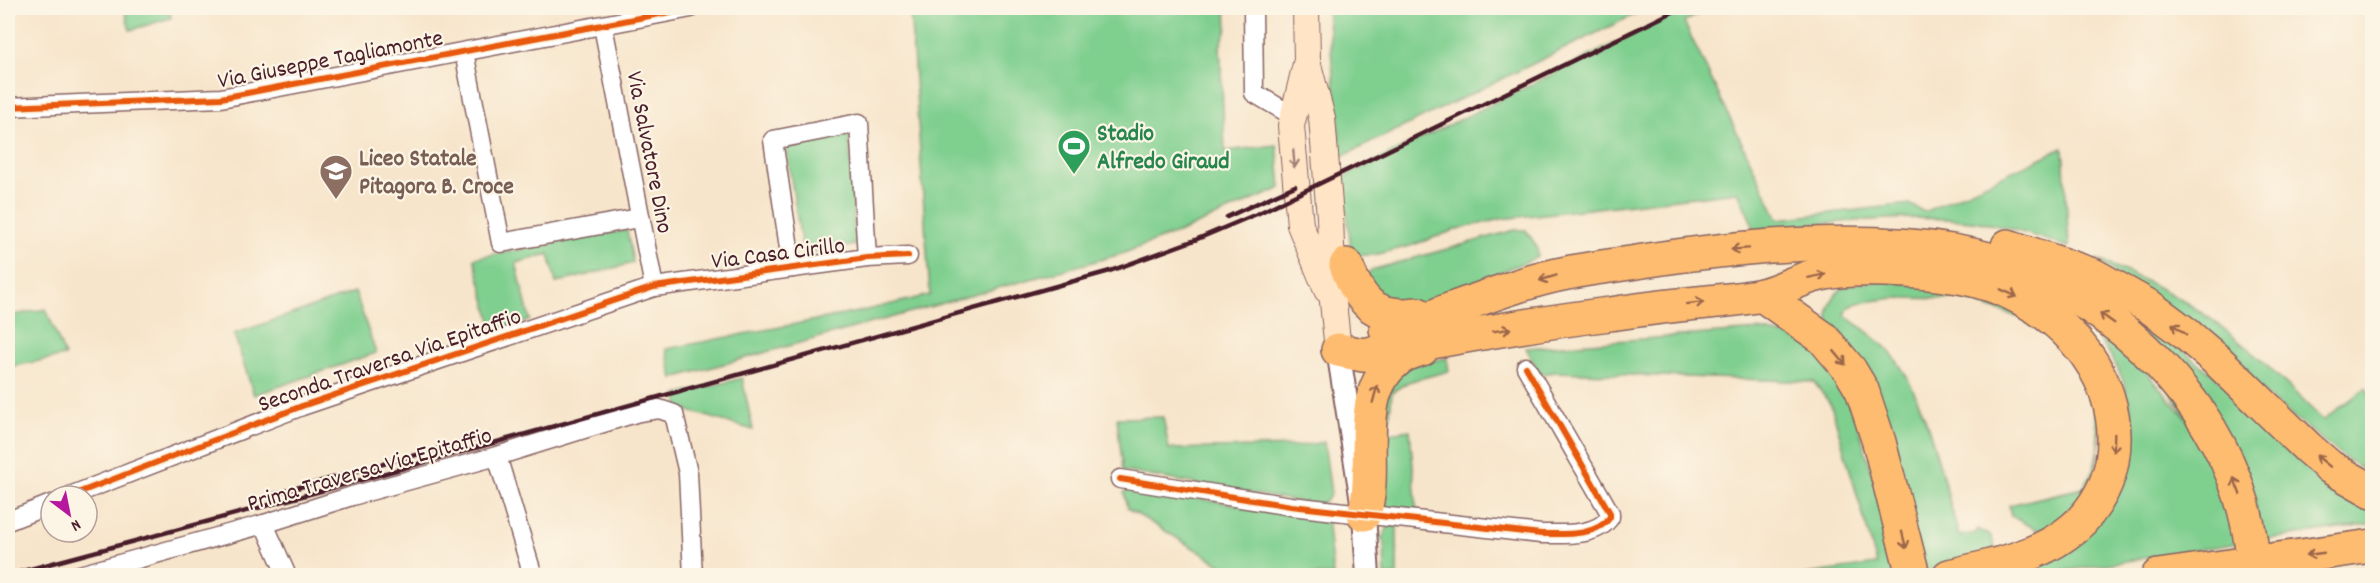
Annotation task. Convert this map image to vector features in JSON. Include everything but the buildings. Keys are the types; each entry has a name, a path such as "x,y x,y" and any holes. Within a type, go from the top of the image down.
{"highway":[{"path":"1799,245 1854,233 1926,233 1963,236 2040,255 2094,275 2121,289 2185,333 2330,467 2373,491"},
{"path":"1364,514 1370,496 1370,411 1378,380 1400,358 1445,325 1565,273 1703,252 1799,245 1898,246 1964,254 2027,273 2093,309 2144,348 2184,391 2208,427 2237,485 2247,513 2251,543"},
{"path":"1346,265 1357,289 1378,311 1445,325"},
{"path":"1338,344 1413,325 1572,318 1762,295 1815,275 1859,270 1962,278 1998,289 2024,300 2051,318 2077,342 2094,365 2106,388 2114,418 2115,446 2109,479 2092,508 2068,533 2040,550 2023,557 1949,576"},
{"path":"1762,295 1823,338 1850,370 1862,390 1879,442 1913,575"},
{"path":"2158,576 2373,546"}],"main road":[{"path":"1306,8 1306,61 1291,126 1300,225 1333,302"},
{"path":"1306,61 1322,118 1330,217 1333,302 1338,344"}],"street":[{"name":"Via Giuseppe Tagliamonte","path":"8,107 203,100 691,8"},
{"path":"1253,8 1254,93 1293,116"},
{"name":"Via Salvatore Dino","path":"603,26 654,287"},
{"path":"464,52 501,243 639,218"},
{"path":"792,268 773,140 859,123 867,258"},
{"name":"Via Casa Cirillo","path":"654,287 867,258 908,256"},
{"name":"Seconda Traversa Via Epitaffio","path":"99,485 302,406 654,287"},
{"path":"1338,344 1364,514 1368,576"},
{"path":"1120,479 1291,506 1364,514 1552,534 1591,530 1608,521 1610,513 1526,367"},
{"name":"Prima Traversa Via Epitaffio","path":"76,576 264,524 639,412 659,409 674,414 688,473 693,576"},
{"path":"497,456 533,576"},
{"path":"8,521 39,509"},
{"path":"264,524 287,576"}],"green space":[{"path":"124,8 169,8 171,18 130,30"},
{"name":"Stadio Alfredo Giraud","path":"910,8 1226,8 1227,29 1220,46 1225,151 1277,145 1281,188 1185,230 1121,254 673,378 666,349 858,312 930,295"},
{"path":"1327,8 1648,8 1341,157"},
{"path":"1687,8 1710,8 1684,22 1778,219 1910,204 1924,212 2063,148 2069,247 1996,225 1944,219 1863,220 1755,230 1738,192 1501,219 1458,229 1410,246 1374,255 1355,255 1351,249 1343,177"},
{"path":"849,134 855,245 803,254 786,147"},
{"path":"627,230 633,263 556,283 549,254 516,263 530,320 494,332 474,258"},
{"path":"1515,230 1526,230 1537,247 1538,257 1412,307 1393,310 1364,278 1372,270"},
{"path":"2097,259 2170,294 2211,319 2255,355 2323,420 2366,388 2372,399 2372,475 2345,458"},
{"path":"1885,281 1985,293 2051,327 2104,403 2094,488 2047,531 2037,530 2011,516 2009,505 2083,488 2094,468 2099,444 2092,391 2060,345 2021,318 1963,299 1894,298 1857,303 1848,308 1845,315 1888,350 1913,388 1932,439 1959,536 1976,533 1978,529 1991,536 1995,547 1989,557 1925,570 1828,317 1834,296 1840,290 1855,284"},
{"path":"355,292 376,353 254,395 234,334"},
{"path":"2108,292 2372,500 2372,524 2263,540"},
{"path":"2050,296 2112,333 2203,437 2240,543 2021,576 2043,565 2120,491 2128,466 2132,438 2130,405 2124,382 2111,356 2096,335"},
{"path":"46,309 65,356 8,367 8,316"},
{"path":"1758,330 1789,336 1816,350 1843,373 1901,575 1802,575 1877,564 1831,405 1814,382 1556,372 1540,374 1526,348"},
{"path":"1447,358 1449,371 1408,382 1392,392 1388,433 1410,430 1417,515 1388,511 1380,500 1382,385 1413,364"},
{"path":"742,378 753,430 679,408 677,395"},
{"path":"1163,417 1169,449 1299,446 1324,442 1331,494 1327,500 1318,505 1123,471 1117,418"},
{"path":"1127,488 1327,518 1333,575 1236,575 1127,508 1124,493"},
{"path":"1397,524 1397,575 1385,575 1384,542 1381,540 1388,527"}],"railway":[{"path":"8,575 332,488 1110,271 1195,240 1259,213 1681,8"},
{"path":"1227,217 1295,186"},
{"path":"271,495 488,435"}],"cycle path":[{"path":"8,107 221,98 691,8"},
{"path":"99,485 302,406 654,287 867,258 908,256"},
{"path":"1120,479 1291,506 1541,534 1569,534 1597,528 1610,517 1610,513 1526,367"}],"place":[{"name":"Stadio Alfredo Giraud","path":"1074,175"},
{"name":"Liceo Statale Pitagora B. Croce","path":"336,200"}]}
